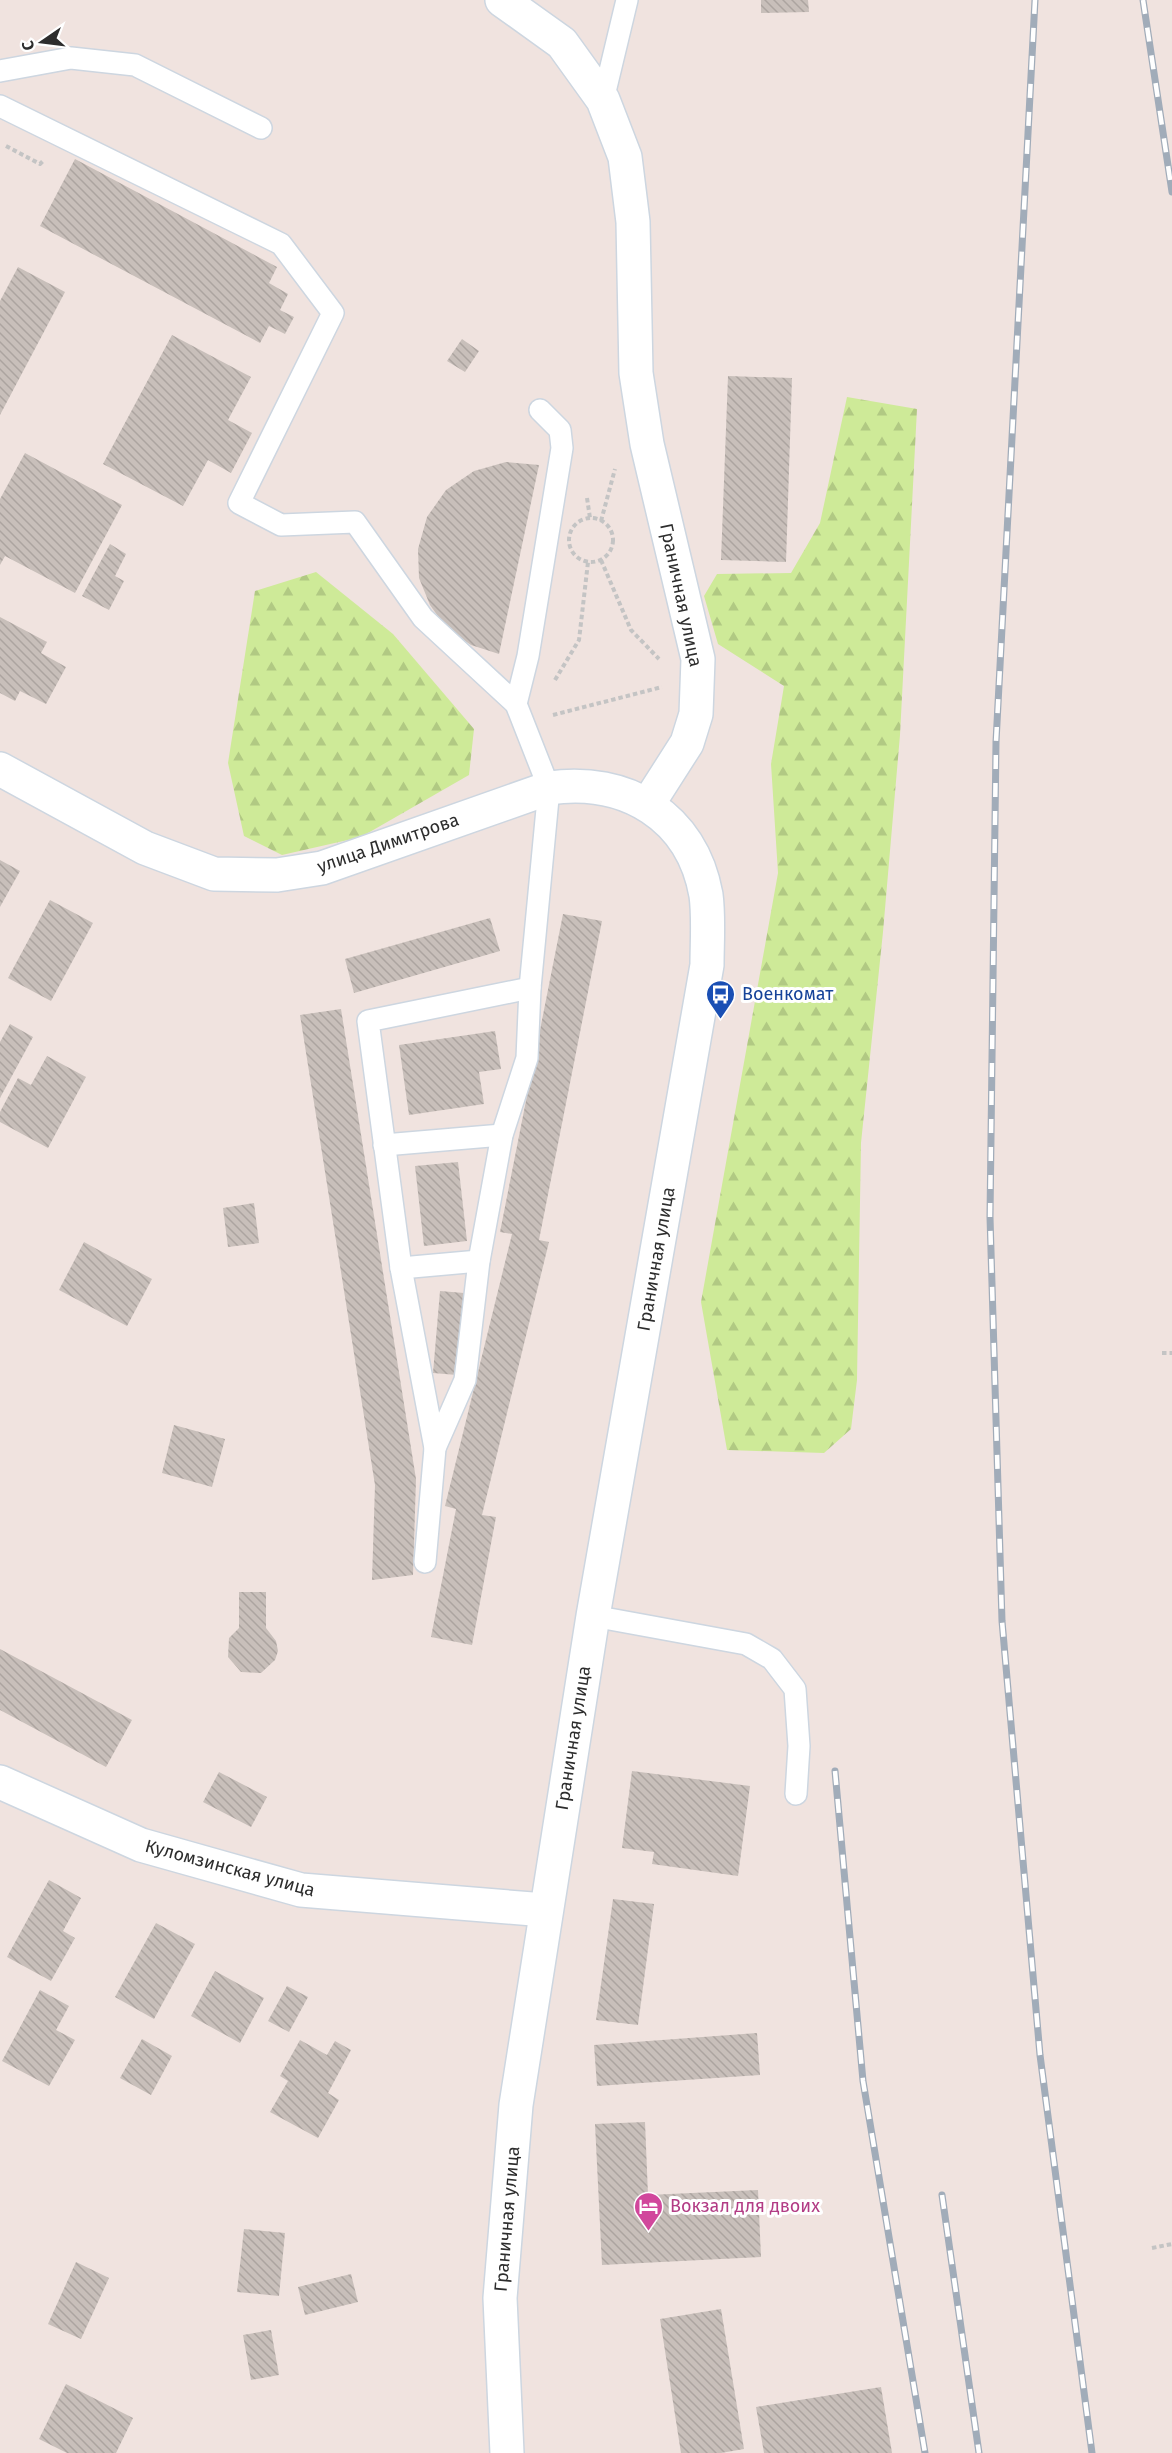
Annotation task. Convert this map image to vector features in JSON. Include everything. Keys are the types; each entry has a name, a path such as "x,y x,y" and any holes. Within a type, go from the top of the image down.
{"main road":[{"name":"Граничная улица","path":"502,0 562,43 603,100 625,157 633,222 636,373 647,444 698,658 691,679 696,714 687,743 648,804 674,825 693,856 706,895 707,965 593,1616 516,2105 500,2298 507,2453"},
{"name":"улица Димитрова","path":"0,769 145,848 214,874 277,875 322,868 549,788 576,784 612,790 648,804"},
{"name":"Куломзинская улица","path":"0,1782 141,1845 301,1890 545,1910"}],"lane":[{"path":"603,100 627,0"},
{"path":"0,70 71,58 135,65 261,128"},
{"path":"0,106 281,244 333,313 239,503 281,525 355,522 423,618 516,704 549,788 530,988 527,1058 502,1136 479,1261 465,1380 435,1448"},
{"path":"516,704 528,656 562,448 560,430 540,410"},
{"path":"425,1562 435,1448 400,1268 368,1021 530,988"},
{"path":"384,1145 502,1136"},
{"path":"400,1268 479,1261"},
{"path":"593,1616 746,1644 772,1659 795,1689 799,1746 796,1794"}],"path":[{"path":"601,521 616,464"},
{"path":"590,518 601,521 609,528 613,542 611,549 601,560 588,562 572,550 570,544 572,529 583,520 590,518"},
{"path":"601,560 631,630 644,647 691,679"},
{"path":"553,682 579,640 588,562"},
{"path":"525,724 561,712 691,679"},
{"path":"1162,1353 1172,1353"},
{"path":"1152,2248 1172,2244"}],"green space":[{"path":"847,397 917,409 900,735 883,932 861,1143 857,1380 851,1429 824,1453 727,1450 701,1302 778,873 771,764 784,686 718,644 704,596 717,574 791,573 820,523"},
{"path":"316,572 393,634 474,729 469,775 361,837 282,855 244,836 228,763 255,591"}],"building":[{"path":"761,0 808,0 809,12 761,13"},
{"path":"75,159 277,267 269,283 288,294 280,310 294,317 285,334 269,326 260,343 40,226"},
{"path":"18,267 65,292 0,415 0,301"},
{"path":"172,335 251,377 228,420 252,433 231,473 208,460 183,506 103,464"},
{"path":"462,339 479,351 465,372 447,361"},
{"path":"728,376 792,378 786,562 721,560"},
{"path":"25,453 122,505 75,593 5,556 0,565 0,499"},
{"path":"506,462 539,465 499,654 471,645 447,629 430,605 419,578 418,549 427,517 446,490 474,471"},
{"path":"110,544 126,554 115,576 124,581 109,610 82,596"},
{"path":"0,617 47,642 41,653 66,667 46,704 20,691 15,701 0,693"},
{"path":"0,860 20,871 0,907"},
{"path":"50,900 93,923 51,1001 8,978"},
{"path":"563,914 602,921 539,1240 549,1242 482,1515 496,1517 472,1645 431,1637 456,1509 445,1506 512,1234 500,1232"},
{"path":"490,918 500,951 354,993 345,959"},
{"path":"341,1009 416,1479 413,1575 372,1580 375,1485 300,1015"},
{"path":"10,1024 33,1037 0,1098 0,1042"},
{"path":"495,1031 501,1069 479,1072 484,1104 409,1115 399,1045"},
{"path":"47,1056 86,1077 48,1148 0,1122 0,1112 18,1078 31,1085"},
{"path":"458,1162 467,1241 424,1246 415,1166"},
{"path":"254,1203 259,1243 228,1247 223,1208"},
{"path":"84,1242 152,1279 127,1326 59,1290"},
{"path":"440,1291 464,1293 457,1375 433,1373"},
{"path":"174,1425 225,1439 212,1487 162,1473"},
{"path":"239,1592 266,1592 266,1628 276,1641 278,1651 275,1660 261,1673 241,1672 228,1657 229,1638 239,1628"},
{"path":"0,1649 132,1720 106,1767 0,1710"},
{"path":"632,1771 750,1786 738,1876 652,1864 654,1852 622,1848"},
{"path":"219,1772 267,1797 251,1827 203,1802"},
{"path":"49,1880 81,1898 63,1931 75,1938 51,1981 7,1957"},
{"path":"613,1899 654,1904 638,2025 596,2020"},
{"path":"156,1923 195,1944 154,2019 115,1997"},
{"path":"215,1971 264,1998 240,2043 191,2016"},
{"path":"287,1986 308,1997 289,2032 268,2021"},
{"path":"40,1990 69,2006 56,2030 75,2040 49,2086 2,2061"},
{"path":"757,2033 760,2075 597,2086 594,2045"},
{"path":"142,2039 172,2056 151,2095 120,2078"},
{"path":"300,2040 327,2055 335,2041 351,2050 328,2093 339,2100 318,2138 270,2112 288,2081 280,2076"},
{"path":"645,2122 648,2195 758,2190 761,2257 602,2265 595,2124"},
{"path":"244,2229 285,2233 279,2296 237,2292"},
{"path":"76,2262 109,2278 81,2339 48,2324"},
{"path":"351,2274 358,2302 305,2315 298,2287"},
{"path":"721,2309 744,2449 721,2453 681,2453 660,2319"},
{"path":"271,2330 279,2375 251,2380 243,2335"},
{"path":"66,2384 133,2418 116,2453 67,2453 39,2439"},
{"path":"881,2387 892,2453 764,2453 756,2407"}],"railway":[{"path":"1035,0 996,742 990,1217 1002,1621 1040,2055 1092,2453"},
{"path":"1143,0 1172,192"},
{"path":"835,1771 863,2081 925,2453"},
{"path":"942,2195 979,2453"}],"place":[{"name":"Военкомат","path":"721,1020"},
{"name":"Вокзал для двоих","path":"649,2232"}]}
